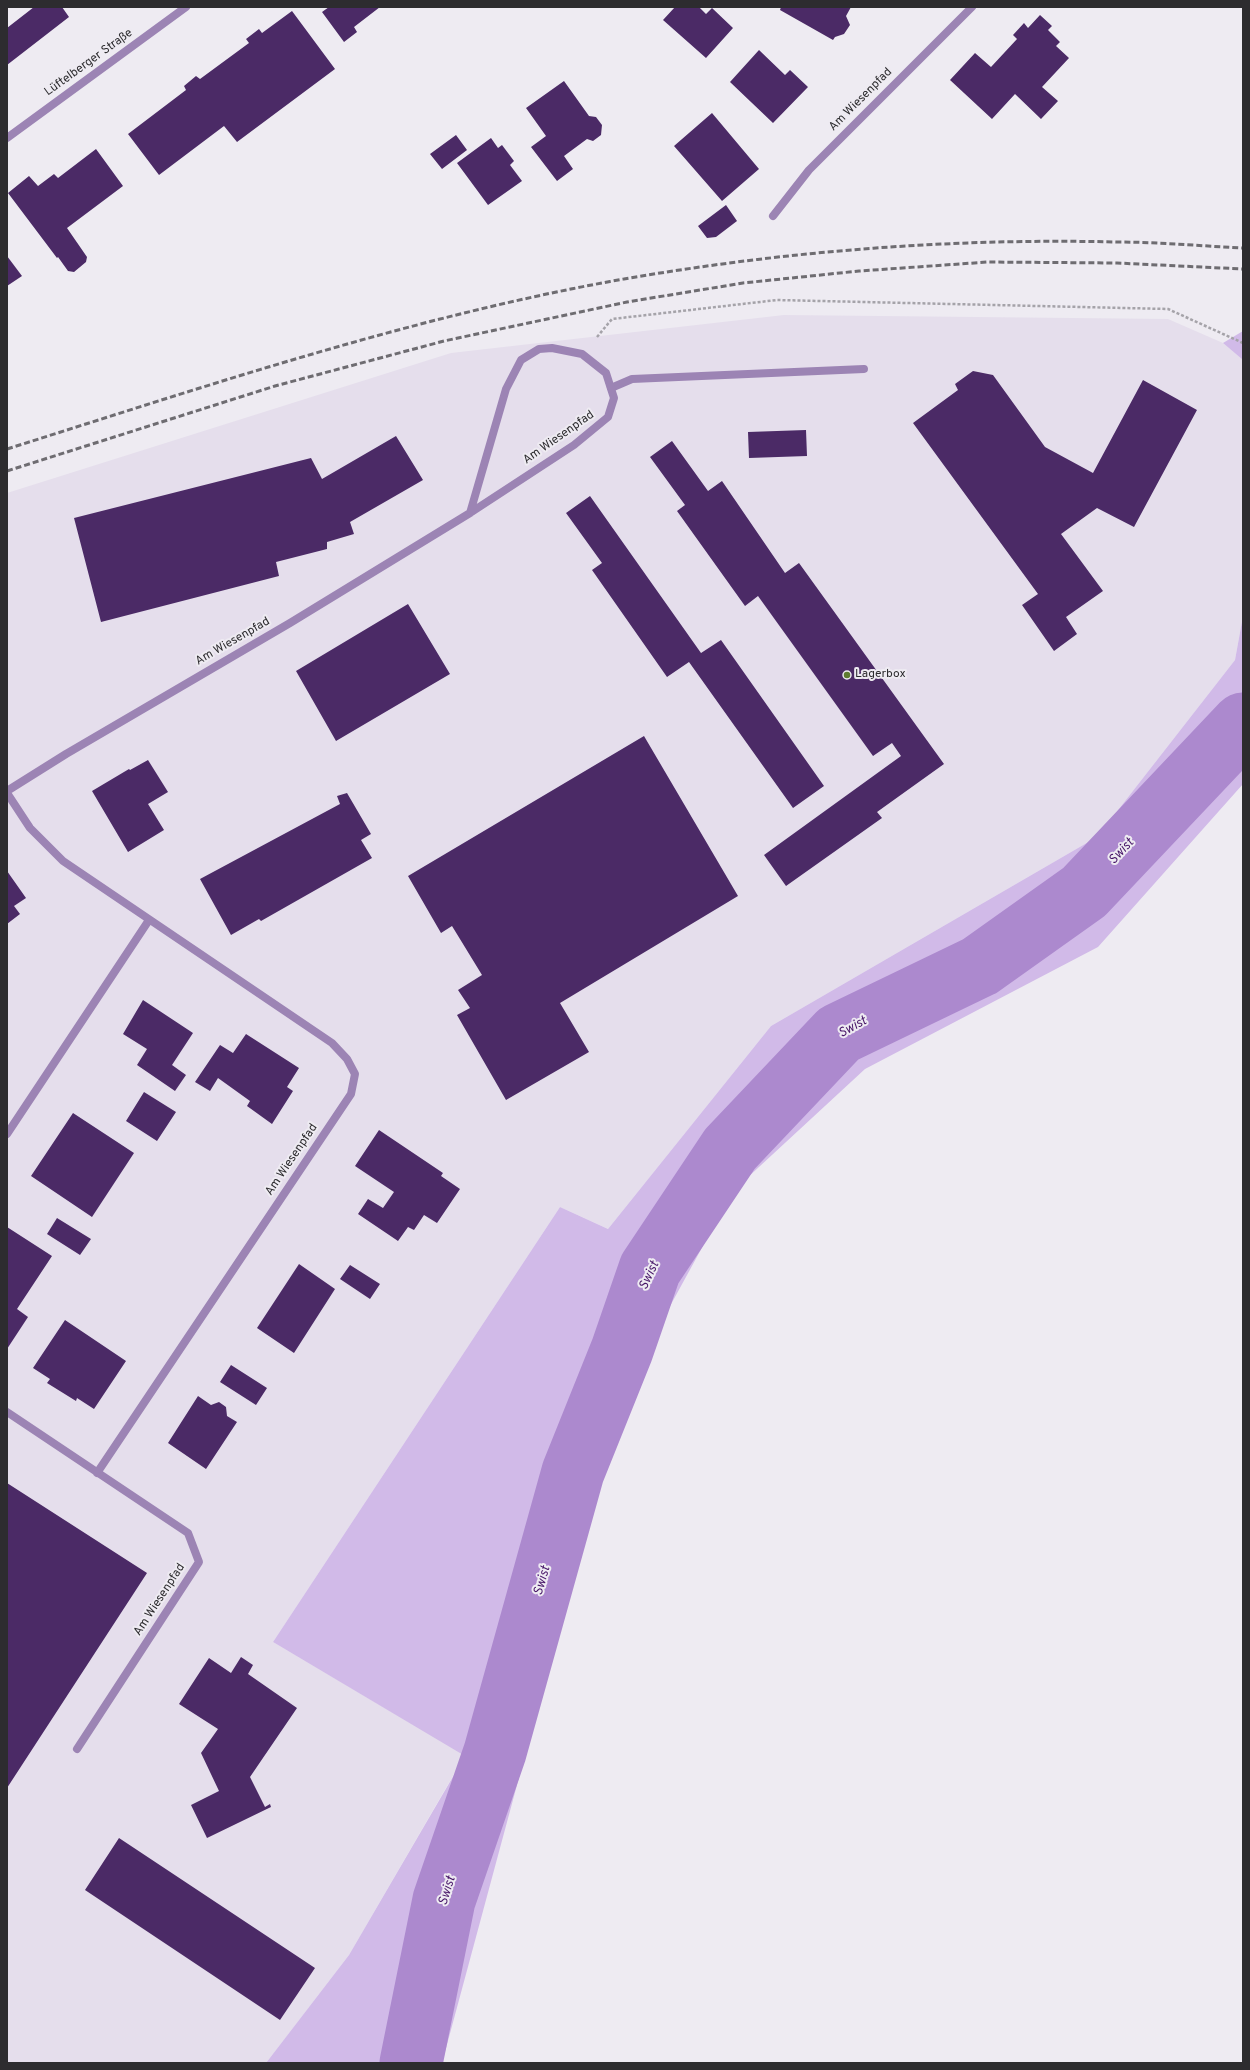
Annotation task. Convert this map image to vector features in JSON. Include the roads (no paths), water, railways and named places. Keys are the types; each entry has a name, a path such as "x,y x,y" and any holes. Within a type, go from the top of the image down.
{"street":[{"name":"Lüftelberger Straße","path":"7,138 186,7"},
{"name":"Am Wiesenpfad","path":"773,216 809,170 972,7"},
{"name":"Am Wiesenpfad","path":"97,1472 351,1094 355,1074 347,1059 332,1043 63,862 30,828 7,792 66,754 290,623 470,513 574,445 608,417 614,398 606,373 582,354 552,348 539,349 521,360 506,389 470,513"},
{"path":"610,388 632,379 864,369"},
{"path":"7,1134 149,920"},
{"name":"Am Wiesenpfad","path":"7,1412 188,1532 199,1562 77,1749"}],"waterway":[{"name":"Swist","path":"411,2063 444,1900 495,1752 573,1472 622,1350 650,1269 730,1149 839,1034 980,966 1084,892 1243,724"}],"railway":[{"path":"7,449 236,377 390,332 546,294 685,269 869,248 993,242 1054,241 1148,243 1243,248"},
{"path":"7,471 275,386 444,341 627,302 743,283 859,271 988,262 1117,263 1243,269"}],"place":[{"name":"Lagerbox","path":"847,675"}]}
